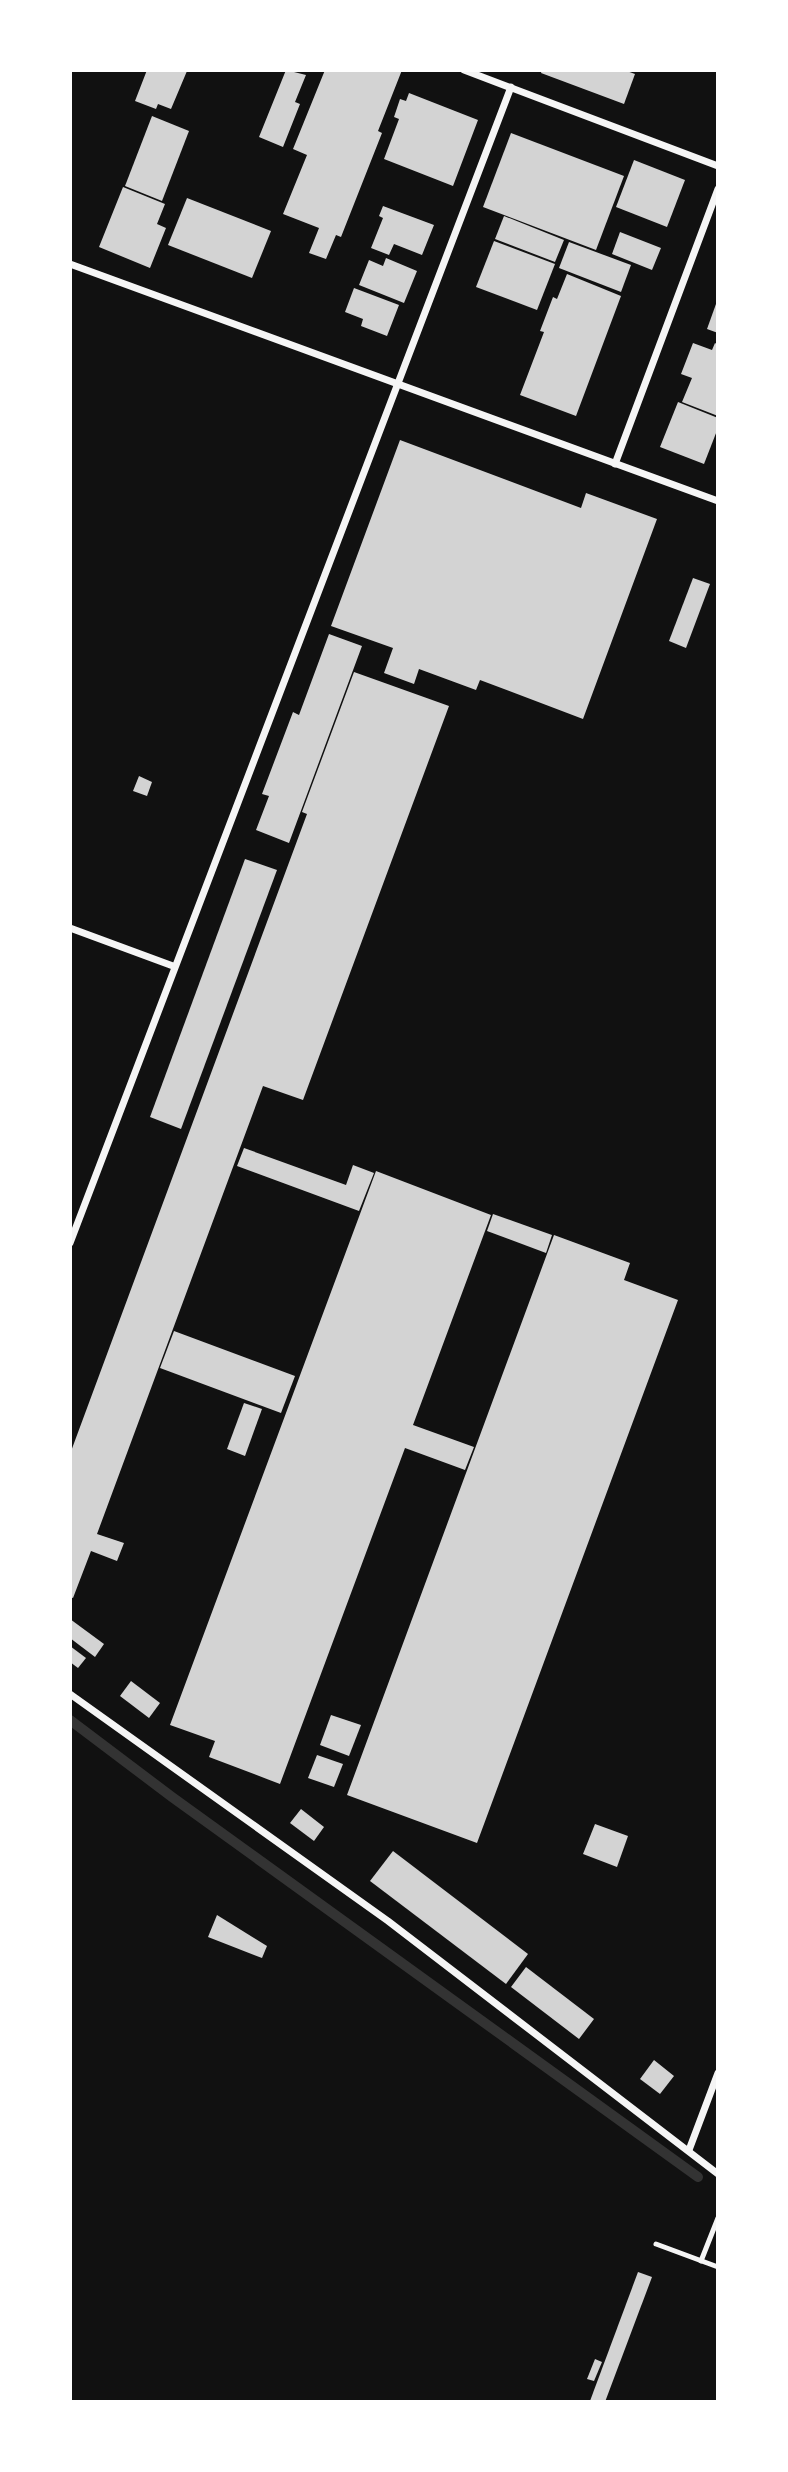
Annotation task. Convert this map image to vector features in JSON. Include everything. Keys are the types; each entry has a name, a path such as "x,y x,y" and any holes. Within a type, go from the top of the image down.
{"street":[{"path":"464,70 718,166"},
{"path":"70,1243 173,966 511,88"},
{"path":"615,464 718,189"},
{"path":"70,264 718,501"},
{"path":"70,928 173,966"},
{"path":"70,1694 388,1921 718,2174"},
{"path":"689,2150 718,2073"}],"lane":[{"path":"701,2261 718,2218"},
{"path":"656,2244 718,2267"}],"building":[{"path":"147,70 187,71 171,109 158,104 156,109 135,101"},
{"path":"286,70 306,75 295,102 300,104 283,147 259,137"},
{"path":"325,70 402,70 378,131 382,133 341,237 336,235 326,259 309,253 319,228 283,214 307,155 293,149"},
{"path":"542,70 624,70 635,74 624,104 541,73"},
{"path":"409,93 478,120 453,186 384,159 399,119 394,117 400,99 406,101"},
{"path":"152,116 189,131 162,201 125,186"},
{"path":"511,133 624,176 596,250 483,207"},
{"path":"634,160 685,180 667,227 616,207"},
{"path":"123,187 165,204 157,224 166,228 150,268 99,247"},
{"path":"187,198 271,231 252,278 168,245"},
{"path":"383,206 434,225 422,255 394,244 389,255 371,248 383,218 379,216"},
{"path":"504,216 564,240 555,262 495,239"},
{"path":"620,232 661,248 652,270 612,254"},
{"path":"494,241 555,264 537,310 476,287"},
{"path":"569,242 631,265 621,292 559,268"},
{"path":"386,258 417,271 404,303 359,285 369,260 383,266"},
{"path":"567,274 621,296 576,416 520,395 544,332 540,331 553,297 557,299"},
{"path":"354,288 399,305 387,336 361,326 363,319 345,312"},
{"path":"716,304 718,305 718,333 707,329"},
{"path":"693,343 712,350 715,343 718,345 718,416 682,402 692,378 681,374"},
{"path":"678,402 718,418 718,428 704,464 660,447"},
{"path":"400,440 581,508 586,493 657,519 583,719 480,680 476,690 419,669 414,684 384,673 393,648 331,626"},
{"path":"693,578 710,584 686,648 669,641"},
{"path":"329,634 362,646 289,843 256,830 269,796 262,794 293,712 299,715"},
{"path":"354,672 449,706 303,1100 263,1086 97,1534 124,1543 117,1561 91,1551 73,1598 70,1597 70,1454 307,814 302,812"},
{"path":"139,776 152,782 147,796 133,791"},
{"path":"245,859 277,870 181,1129 150,1117"},
{"path":"244,1148 346,1185 353,1165 374,1173 359,1211 237,1166"},
{"path":"376,1171 491,1215 413,1425 474,1447 465,1470 405,1448 280,1784 209,1757 215,1741 170,1725"},
{"path":"493,1214 552,1235 546,1253 487,1231"},
{"path":"554,1235 630,1263 624,1280 678,1300 477,1843 347,1795"},
{"path":"174,1331 295,1376 281,1413 160,1368"},
{"path":"244,1403 262,1409 245,1456 227,1449"},
{"path":"70,1619 104,1644 95,1657 70,1638"},
{"path":"70,1646 86,1658 78,1668 70,1662"},
{"path":"131,1681 160,1703 149,1718 120,1696"},
{"path":"331,1715 361,1725 349,1756 320,1745"},
{"path":"317,1755 343,1764 334,1787 308,1778"},
{"path":"301,1809 324,1827 314,1841 290,1823"},
{"path":"595,1824 628,1836 617,1867 583,1854"},
{"path":"393,1851 528,1954 506,1984 370,1881"},
{"path":"217,1915 267,1946 262,1958 208,1937"},
{"path":"526,1967 594,2019 579,2039 511,1987"},
{"path":"654,2060 674,2076 660,2094 640,2079"},
{"path":"638,2272 652,2277 605,2402 590,2401"},
{"path":"595,2359 602,2362 594,2381 587,2379"}],"waterway":[{"path":"70,1720 172,1797 698,2177"}]}
